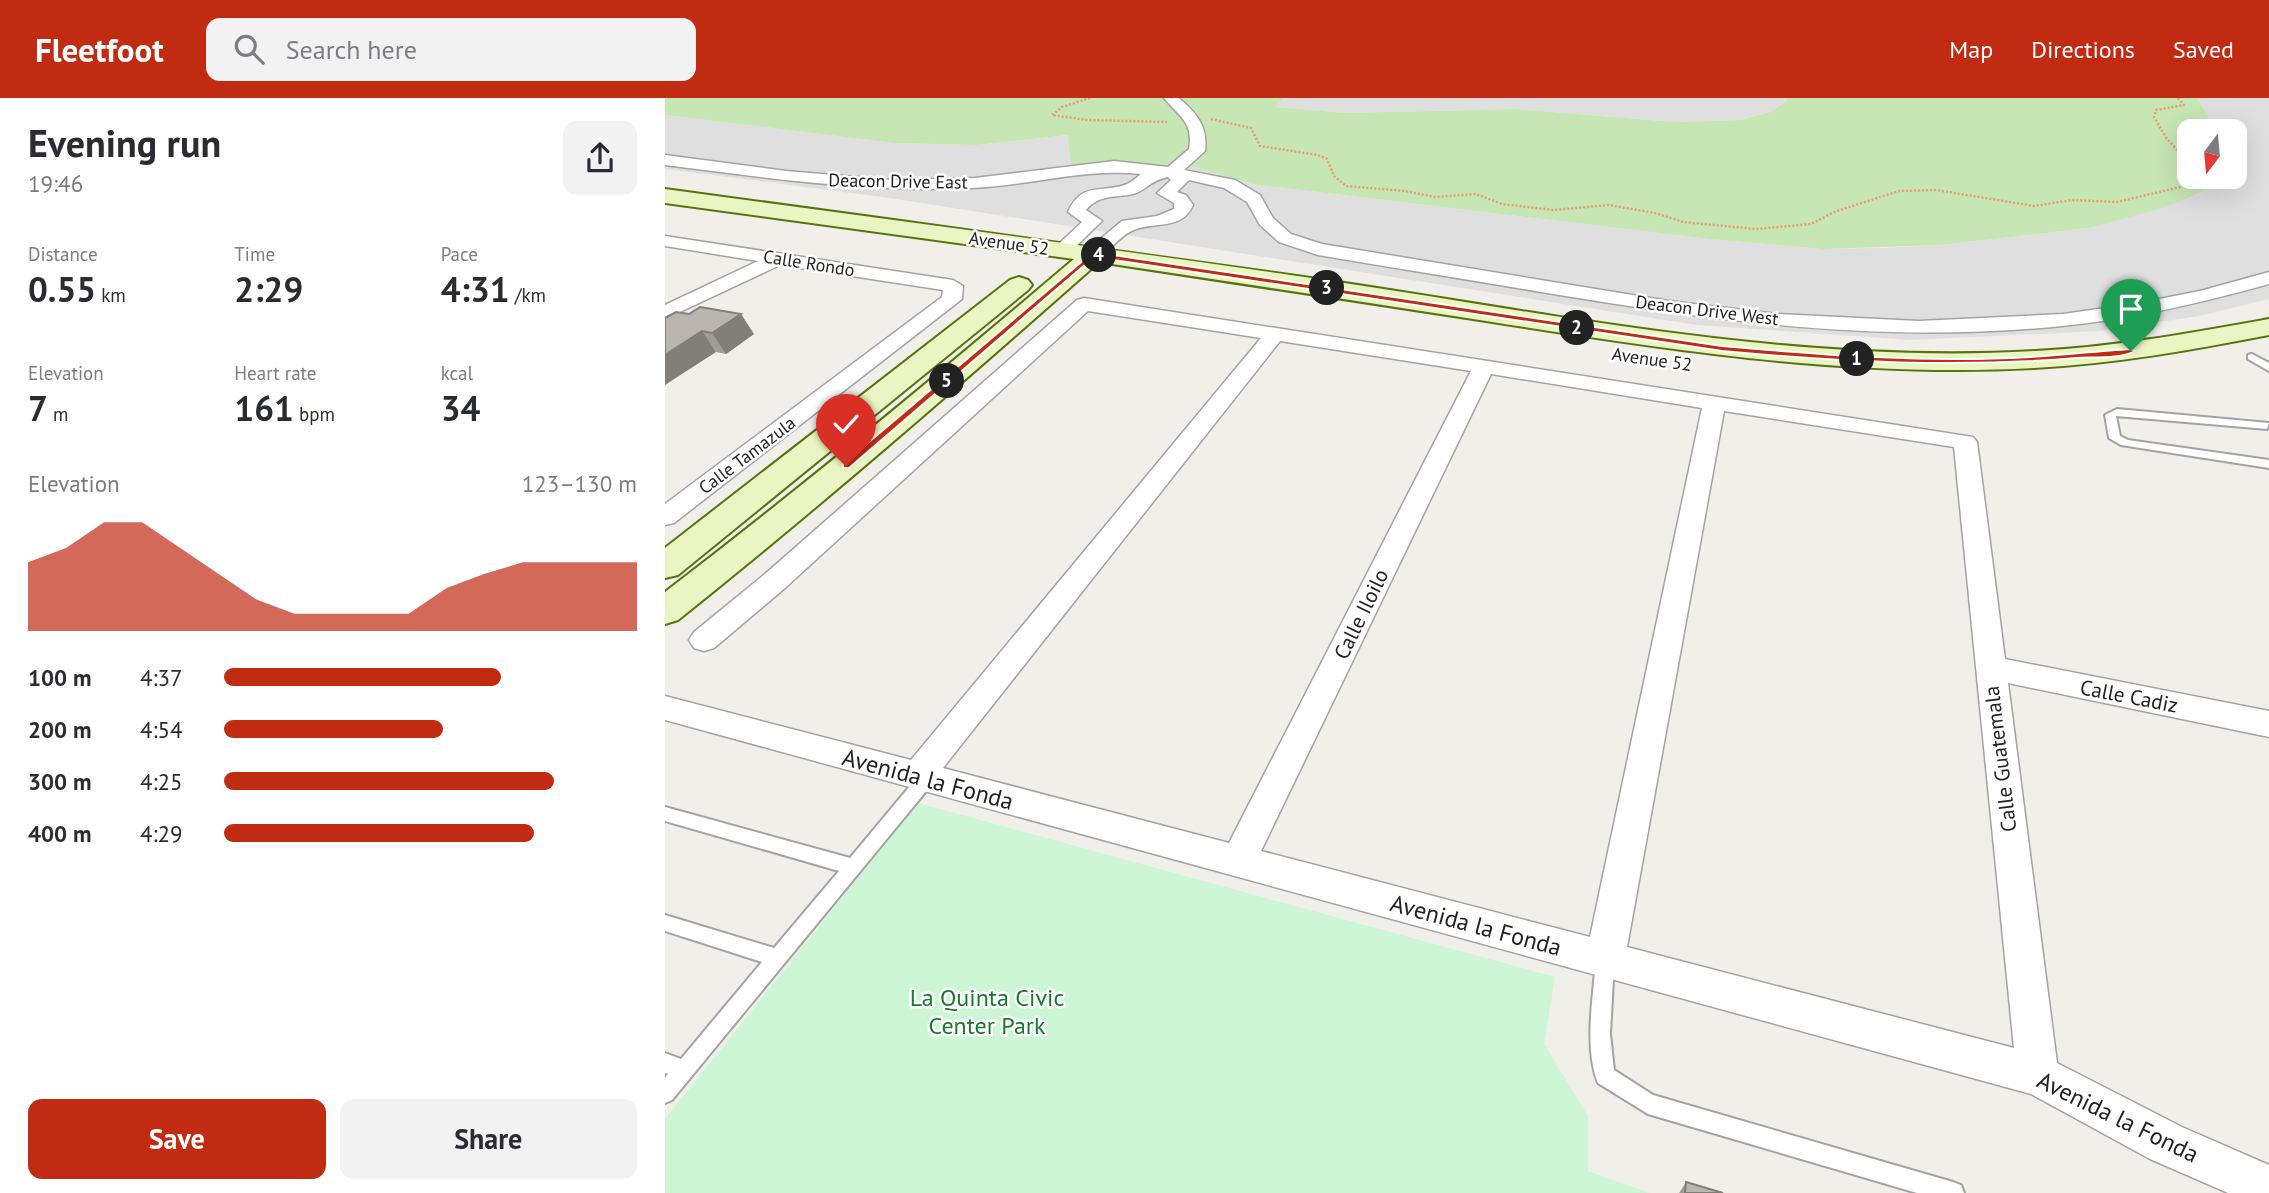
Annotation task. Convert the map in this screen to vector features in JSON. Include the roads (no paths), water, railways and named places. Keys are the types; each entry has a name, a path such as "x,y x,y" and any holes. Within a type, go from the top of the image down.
{"main road":[{"name":"Avenue 52","path":"665,197 1074,259 1722,349 1923,361 2027,360 2211,341 2269,327"},
{"name":"Avenue 52","path":"665,213 1038,270 1074,259 1706,366 1820,378 1926,382 2098,377 2263,360"},
{"path":"665,611 774,526 907,415 1074,259"},
{"path":"665,566 1038,270"}],"street":[{"path":"1074,259 1093,221 1148,176 1172,172 1197,151 1200,135 1195,120 1171,98"},
{"name":"Deacon Drive East","path":"665,160 786,176 893,184 975,183 1114,166 1172,172"},
{"path":"1165,193 1181,180 1172,172"},
{"name":"Deacon Drive West","path":"1172,172 1229,184 1254,199 1266,221 1285,238 1318,249 1709,313 1797,321 1890,325 2065,320 2221,293 2269,278"},
{"path":"1093,221 1128,225 1161,221 1181,212 1184,205 1180,199 1165,193 1131,189"},
{"path":"1074,259 1128,225"},
{"name":"Calle Rondo","path":"665,241 953,286"},
{"path":"665,313 779,258"},
{"name":"Calle Tamazula","path":"665,517 952,299 953,286"},
{"path":"704,640 775,581 1084,304 1714,403 1605,959"},
{"path":"921,777 1275,334"},
{"name":"Calle Iloilo","path":"1238,862 1484,366"},
{"name":"Calle Guatemala","path":"1714,403 1965,442 2038,1075"},
{"name":"Calle Cadiz","path":"1990,668 2269,724"},
{"name":"Avenida la Fonda","path":"665,708 2038,1075 2166,1143 2269,1188"}],"lane":[{"path":"2268,426 2117,412 2110,415 2115,438 2125,443 2269,464"},
{"path":"665,1093 853,867 921,777"},
{"path":"665,814 853,867"},
{"path":"665,923 777,958"},
{"path":"1605,959 1599,1034 1605,1076 1648,1104 1953,1193"},
{"path":"665,1063 684,1070"}],"park label":[{"name":"La Quinta Civic Center Park","path":"987,1011"}]}
